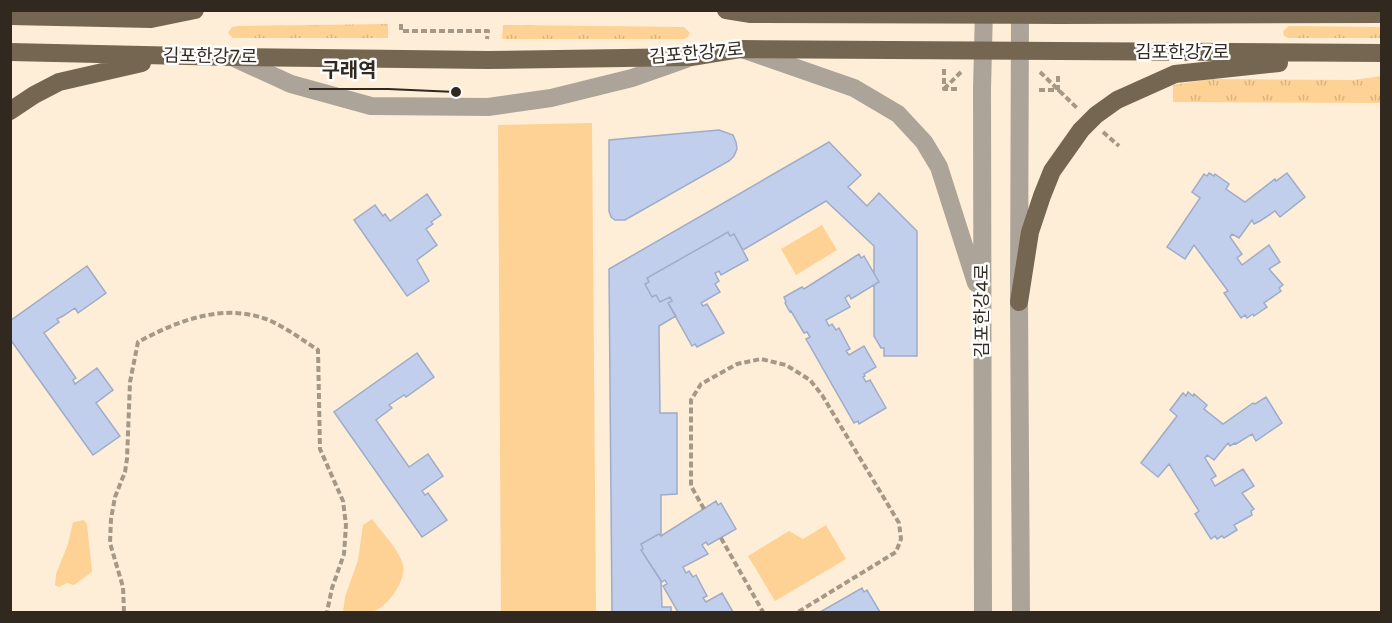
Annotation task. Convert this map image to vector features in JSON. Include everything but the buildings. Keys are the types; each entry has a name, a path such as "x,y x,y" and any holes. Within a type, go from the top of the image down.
{"main road":[{"name":"김포한강7로","path":"10,16 152,19 195,10"},
{"name":"김포한강7로","path":"726,10 757,12 1382,14"},
{"name":"김포한강7로","path":"10,52 488,60 691,57 740,49 1373,53"},
{"path":"1019,302 1030,232 1052,171 1081,130 1096,115 1117,100 1175,74 1373,53"},
{"path":"10,111 59,82 125,66 198,56"}],"street":[{"path":"1285,10 1304,14"},
{"name":"김포한강4로","path":"983,612 984,12"},
{"name":"김포한강4로","path":"1020,12 1021,612"},
{"path":"740,49 854,88 898,114 924,142 939,167 982,302"},
{"path":"232,57 291,84 371,106 488,106 551,98 632,78 691,57"}],"path":[{"path":"401,24 401,31 488,32 488,39"},
{"path":"944,69 944,89"},
{"path":"944,89 961,72"},
{"path":"1040,72 1085,116"},
{"path":"1058,74 1058,90"},
{"path":"944,89 960,89"},
{"path":"1039,90 1058,90"},
{"path":"1096,126 1119,147"},
{"path":"124,612 123,587 110,543 111,519 115,496 128,459 130,382 138,342 183,321 204,315 228,313 252,315 268,320 318,350 320,449 344,501 346,525 344,554 332,588 327,612"},
{"path":"704,508 691,486 691,400 701,384 736,364 761,359 786,365 810,380 822,395 898,523 901,538 896,552 798,612"},
{"path":"721,538 763,612"}],"green space":[{"path":"388,24 388,38 233,38 228,33 232,27 238,26"},
{"path":"503,25 684,27 690,33 684,39 502,39"},
{"path":"1289,26 1381,27 1381,38 1288,38 1284,36 1283,31"},
{"path":"1381,76 1381,103 1173,102 1173,85 1210,79 1354,80"},
{"path":"592,123 596,612 501,612 498,125"},
{"path":"822,225 837,250 796,275 781,249"},
{"path":"372,519 401,559 402,578 389,600 377,610 365,613 343,612 345,597 358,560 363,525"},
{"path":"84,520 87,524 92,572 74,585 67,583 59,587 55,585 56,574 68,544 73,522"},
{"path":"826,525 846,559 775,601 748,556 789,531 803,539"}],"place":[{"name":"구래역","path":"456,92"}]}
